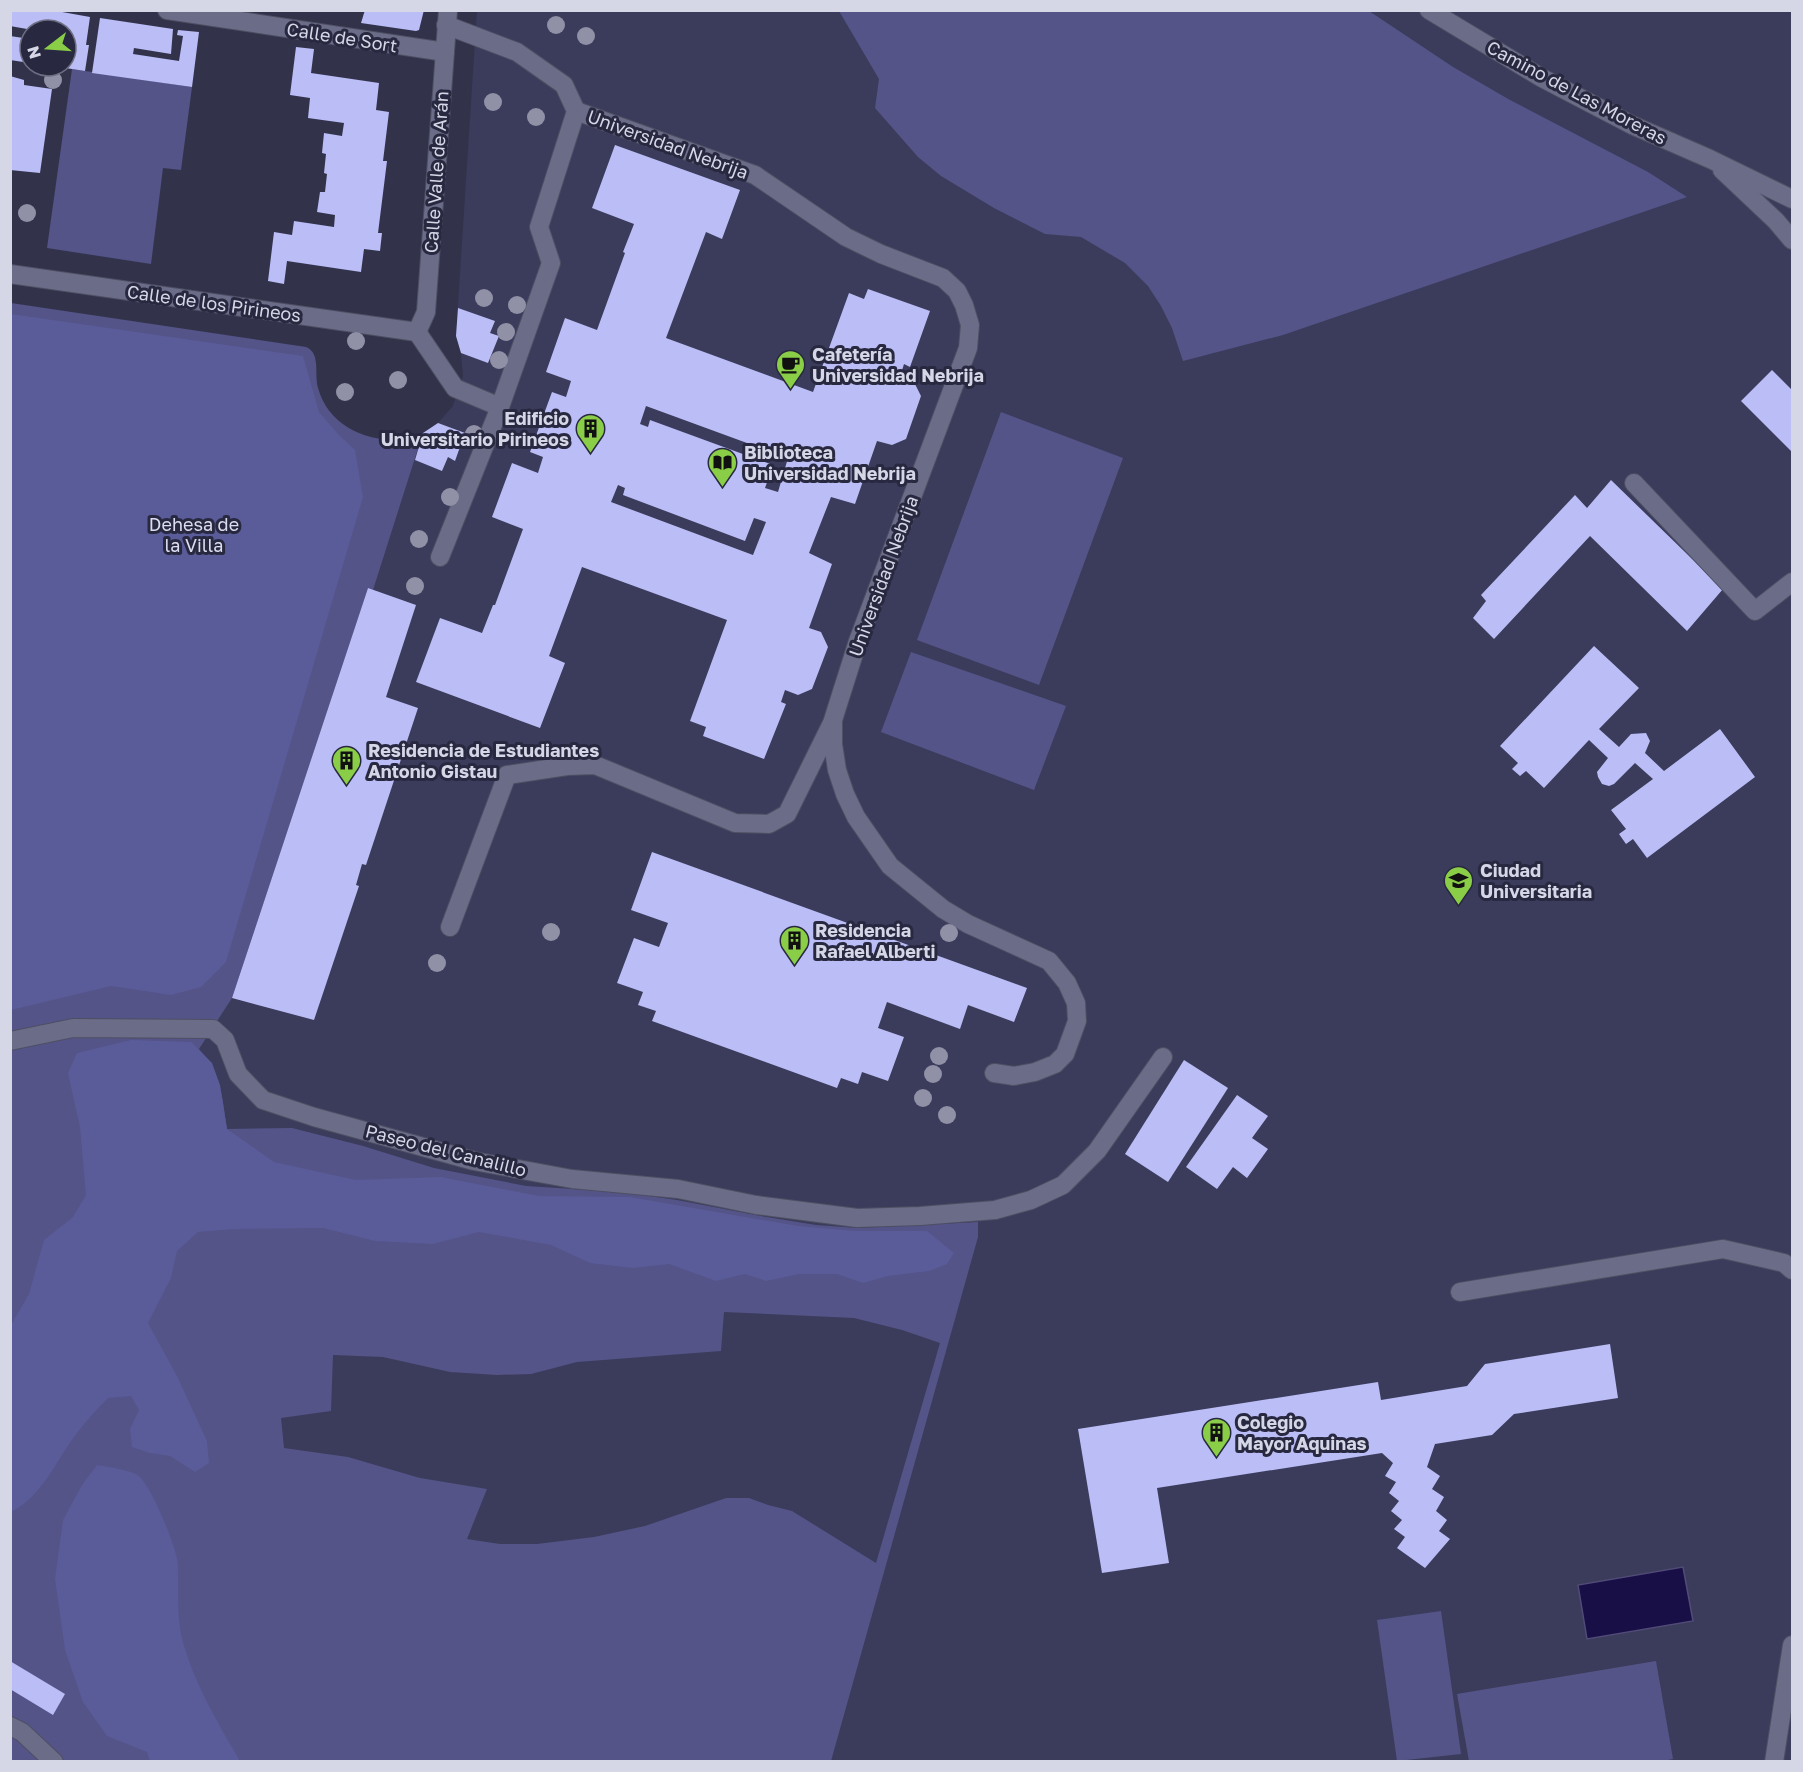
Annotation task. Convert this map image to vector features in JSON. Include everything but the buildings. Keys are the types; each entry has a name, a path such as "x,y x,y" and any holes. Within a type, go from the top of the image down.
{"street":[{"name":"Calle de Sort","path":"167,10 445,52"},
{"name":"Camino de Las Moreras","path":"1429,10 1542,78 1582,99 1640,129 1710,159 1792,199"},
{"name":"Calle Valle de Arán","path":"417,332 426,312 447,18"},
{"name":"Universidad Nebrija","path":"441,557 500,407 551,263 539,227 576,111 564,85 517,52 447,18"},
{"name":"Universidad Nebrija","path":"450,927 507,775 567,766 595,765 735,823 769,824 787,814 833,720 858,641 968,348 970,325 964,304 957,291 943,278 881,254 846,237 755,175 576,111"},
{"path":"1710,159 1776,221 1792,240"},
{"name":"Calle de los Pirineos","path":"10,274 417,332"},
{"path":"417,332 455,388 500,407"},
{"path":"1634,483 1755,611 1792,582"},
{"name":"Universidad Nebrija","path":"833,720 833,744 844,794 856,817 890,866 943,909 968,924 1049,961 1067,983 1076,1003 1077,1022 1065,1054 1055,1064 1035,1072 1014,1076 994,1073"},
{"name":"Paseo del Canalillo","path":"10,1041 73,1028 213,1029 225,1040 238,1074 263,1100 314,1117 474,1161 572,1179 678,1189 756,1205 857,1218 995,1210 1031,1200 1063,1185 1096,1151 1163,1057"},
{"path":"1460,1292 1723,1249 1784,1263 1792,1270"},
{"path":"1774,1761 1792,1645"},
{"path":"10,1726 22,1732 54,1761"}],"shaded area":[{"name":"Ciudad Universitaria","path":"477,11 1792,11 1792,1761 75,1761 10,1061 368,588 373,589 423,433 438,423 453,406 463,376 461,353 456,336"},
{"path":"1683,1567 1693,1621 1587,1639 1578,1585"}],"green space":[{"path":"839,11 1369,11 1453,67 1510,100 1648,172 1687,197 1283,335 1183,361 1172,328 1161,306 1148,286 1125,263 1081,237 1045,234 994,208 941,176 918,157 875,108 879,79"},
{"path":"78,70 192,87 181,170 163,168 151,264 47,248 71,78 78,78"},
{"path":"11,303 306,347 314,354 318,388 323,401 338,420 348,428 371,437 396,440 423,433 373,590 368,588 232,998 199,1049 207,1058 217,1077 227,1129 292,1128 363,1146 434,1168 526,1186 621,1192 816,1225 858,1228 978,1222 978,1237 831,1761 11,1762","holes":["724,1312 854,1318 902,1330 940,1343 876,1563 792,1511 749,1498 726,1498 645,1526 594,1537 537,1544 500,1544 467,1539 487,1489 420,1478 348,1457 284,1448 281,1418 331,1411 333,1355 383,1357 450,1372 497,1375 531,1374 577,1362 721,1351"]},
{"name":"Dehesa de la Villa","path":"11,314 303,356 319,412 355,450 363,497 226,962 201,987 171,995 111,986 11,1010"},
{"path":"1001,412 1123,458 1039,685 917,640"},
{"path":"911,652 1066,706 1034,790 881,732"},
{"path":"131,1040 191,1042 212,1063 220,1085 227,1129 274,1162 356,1180 441,1177 539,1196 630,1197 798,1226 856,1231 927,1231 954,1253 947,1264 929,1271 888,1276 863,1283 837,1274 799,1274 766,1281 745,1274 716,1281 669,1264 633,1268 590,1263 551,1245 479,1232 433,1244 375,1241 323,1228 234,1229 198,1232 177,1251 171,1278 148,1323 178,1378 207,1441 209,1463 195,1472 170,1456 132,1447 130,1429 139,1410 131,1396 108,1398 69,1443 48,1477 32,1497 11,1512 11,1325 29,1294 44,1240 73,1217 86,1195 80,1127 68,1073 77,1053"},
{"path":"97,1465 132,1472 140,1477 157,1506 177,1557 179,1623 188,1658 208,1703 240,1761 150,1761 147,1752 107,1736 83,1702 65,1650 55,1579 63,1520 82,1485"},
{"path":"1441,1611 1461,1754 1397,1761 1377,1620"},
{"path":"1656,1661 1673,1759 1657,1762 1469,1761 1457,1694"}],"place":[{"name":"Cafetería Universidad Nebrija","path":"791,390"},
{"name":"Edificio Universitario Pirineos","path":"590,454"},
{"name":"Biblioteca Universidad Nebrija","path":"723,488"},
{"name":"Residencia de Estudiantes Antonio Gistau","path":"347,786"},
{"name":"Ciudad Universitaria","path":"1459,906"},
{"name":"Residencia Rafael Alberti","path":"794,966"},
{"name":"Colegio Mayor Aquinas","path":"1216,1458"}]}
